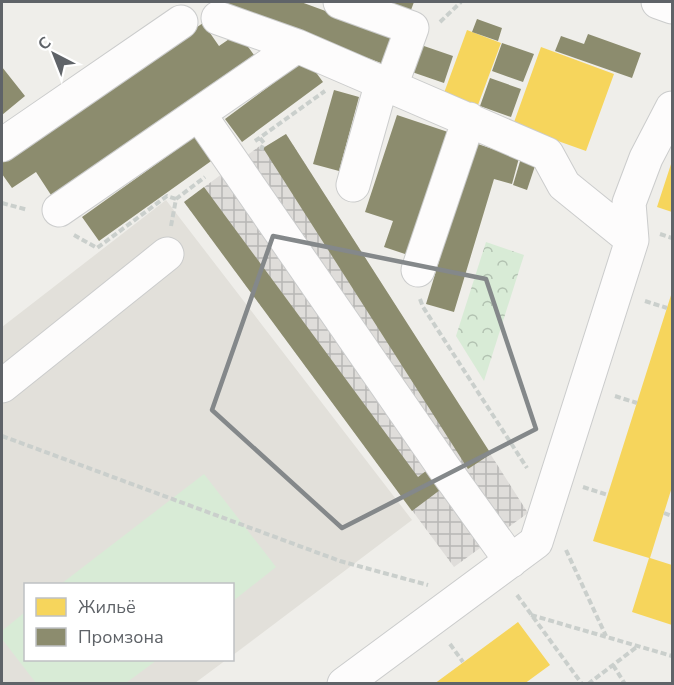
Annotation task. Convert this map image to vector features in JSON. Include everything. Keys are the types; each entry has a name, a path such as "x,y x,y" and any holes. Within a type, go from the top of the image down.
{"street":[{"path":"340,2 412,28 379,81 352,185"},
{"path":"658,2 672,7"},
{"path":"218,18 297,46 547,154 564,185 646,237"},
{"path":"2,145 181,22"},
{"path":"64,221 199,114 297,46"},
{"path":"344,684 537,542 547,508 646,237 629,203 646,158 672,108"},
{"path":"199,114 444,468 505,565"},
{"path":"418,270 469,119"},
{"path":"2,386 167,254"}],"path":[{"path":"64,221 97,248 167,196 176,199 344,78 379,81"},
{"path":"646,237 672,238"},
{"path":"418,270 417,290 423,307 532,477 606,636"},
{"path":"639,299 667,308"},
{"path":"609,394 637,403"},
{"path":"2,436 340,561 464,595"},
{"path":"580,487 608,495"},
{"path":"664,513 672,516"},
{"path":"505,565 531,615 582,684"},
{"path":"531,615 672,656"},
{"path":"588,684 639,646"},
{"path":"452,647 463,662"},
{"path":"613,665 625,684"}],"highlighted area":[{"path":"273,236 486,279 536,429 342,528 212,410"}],"shaded area":[{"path":"286,134 528,513 454,567 184,202 261,145 264,148"},
{"path":"166,200 412,520 234,654 234,583 24,583 24,661 225,661 195,683 2,684 2,327"}],"green space":[{"path":"486,242 524,255 484,381 456,336"},
{"path":"204,474 276,567 234,600 234,583 62,583"},
{"path":"24,613 24,661 156,661 126,683 36,683 2,639 2,631"}],"building: Жильё":[{"path":"467,30 501,43 478,105 444,93"},
{"path":"541,47 614,74 586,151 513,125"},
{"path":"672,161 672,212 657,207"},
{"path":"672,292 672,487 650,558 672,565 672,625 632,612 649,558 593,541"},
{"path":"518,622 550,665 524,684 434,684"}],"building: Промзона":[{"path":"217,2 301,2 399,38 389,66"},
{"path":"389,2 414,2 411,10"},
{"path":"477,19 502,28 498,41 472,32"},
{"path":"203,23 219,46 238,33 254,55 51,195 36,172 12,188 2,174 2,161"},
{"path":"588,34 641,53 632,78 555,51 561,36 584,44"},
{"path":"502,43 534,54 523,82 492,71"},
{"path":"421,45 453,56 444,83 412,72"},
{"path":"306,59 323,82 242,142 225,119"},
{"path":"2,67 25,96 2,115"},
{"path":"490,78 521,89 511,117 480,106"},
{"path":"334,90 359,97 339,171 313,164"},
{"path":"397,115 451,133 411,256 384,247 393,221 365,212"},
{"path":"286,134 491,454 468,469 263,148"},
{"path":"197,135 214,159 99,241 82,217"},
{"path":"475,143 519,158 512,184 494,179 454,312 426,304"},
{"path":"521,158 536,163 527,190 513,185"},
{"path":"204,187 418,477 426,471 440,490 412,511 184,202"}]}
